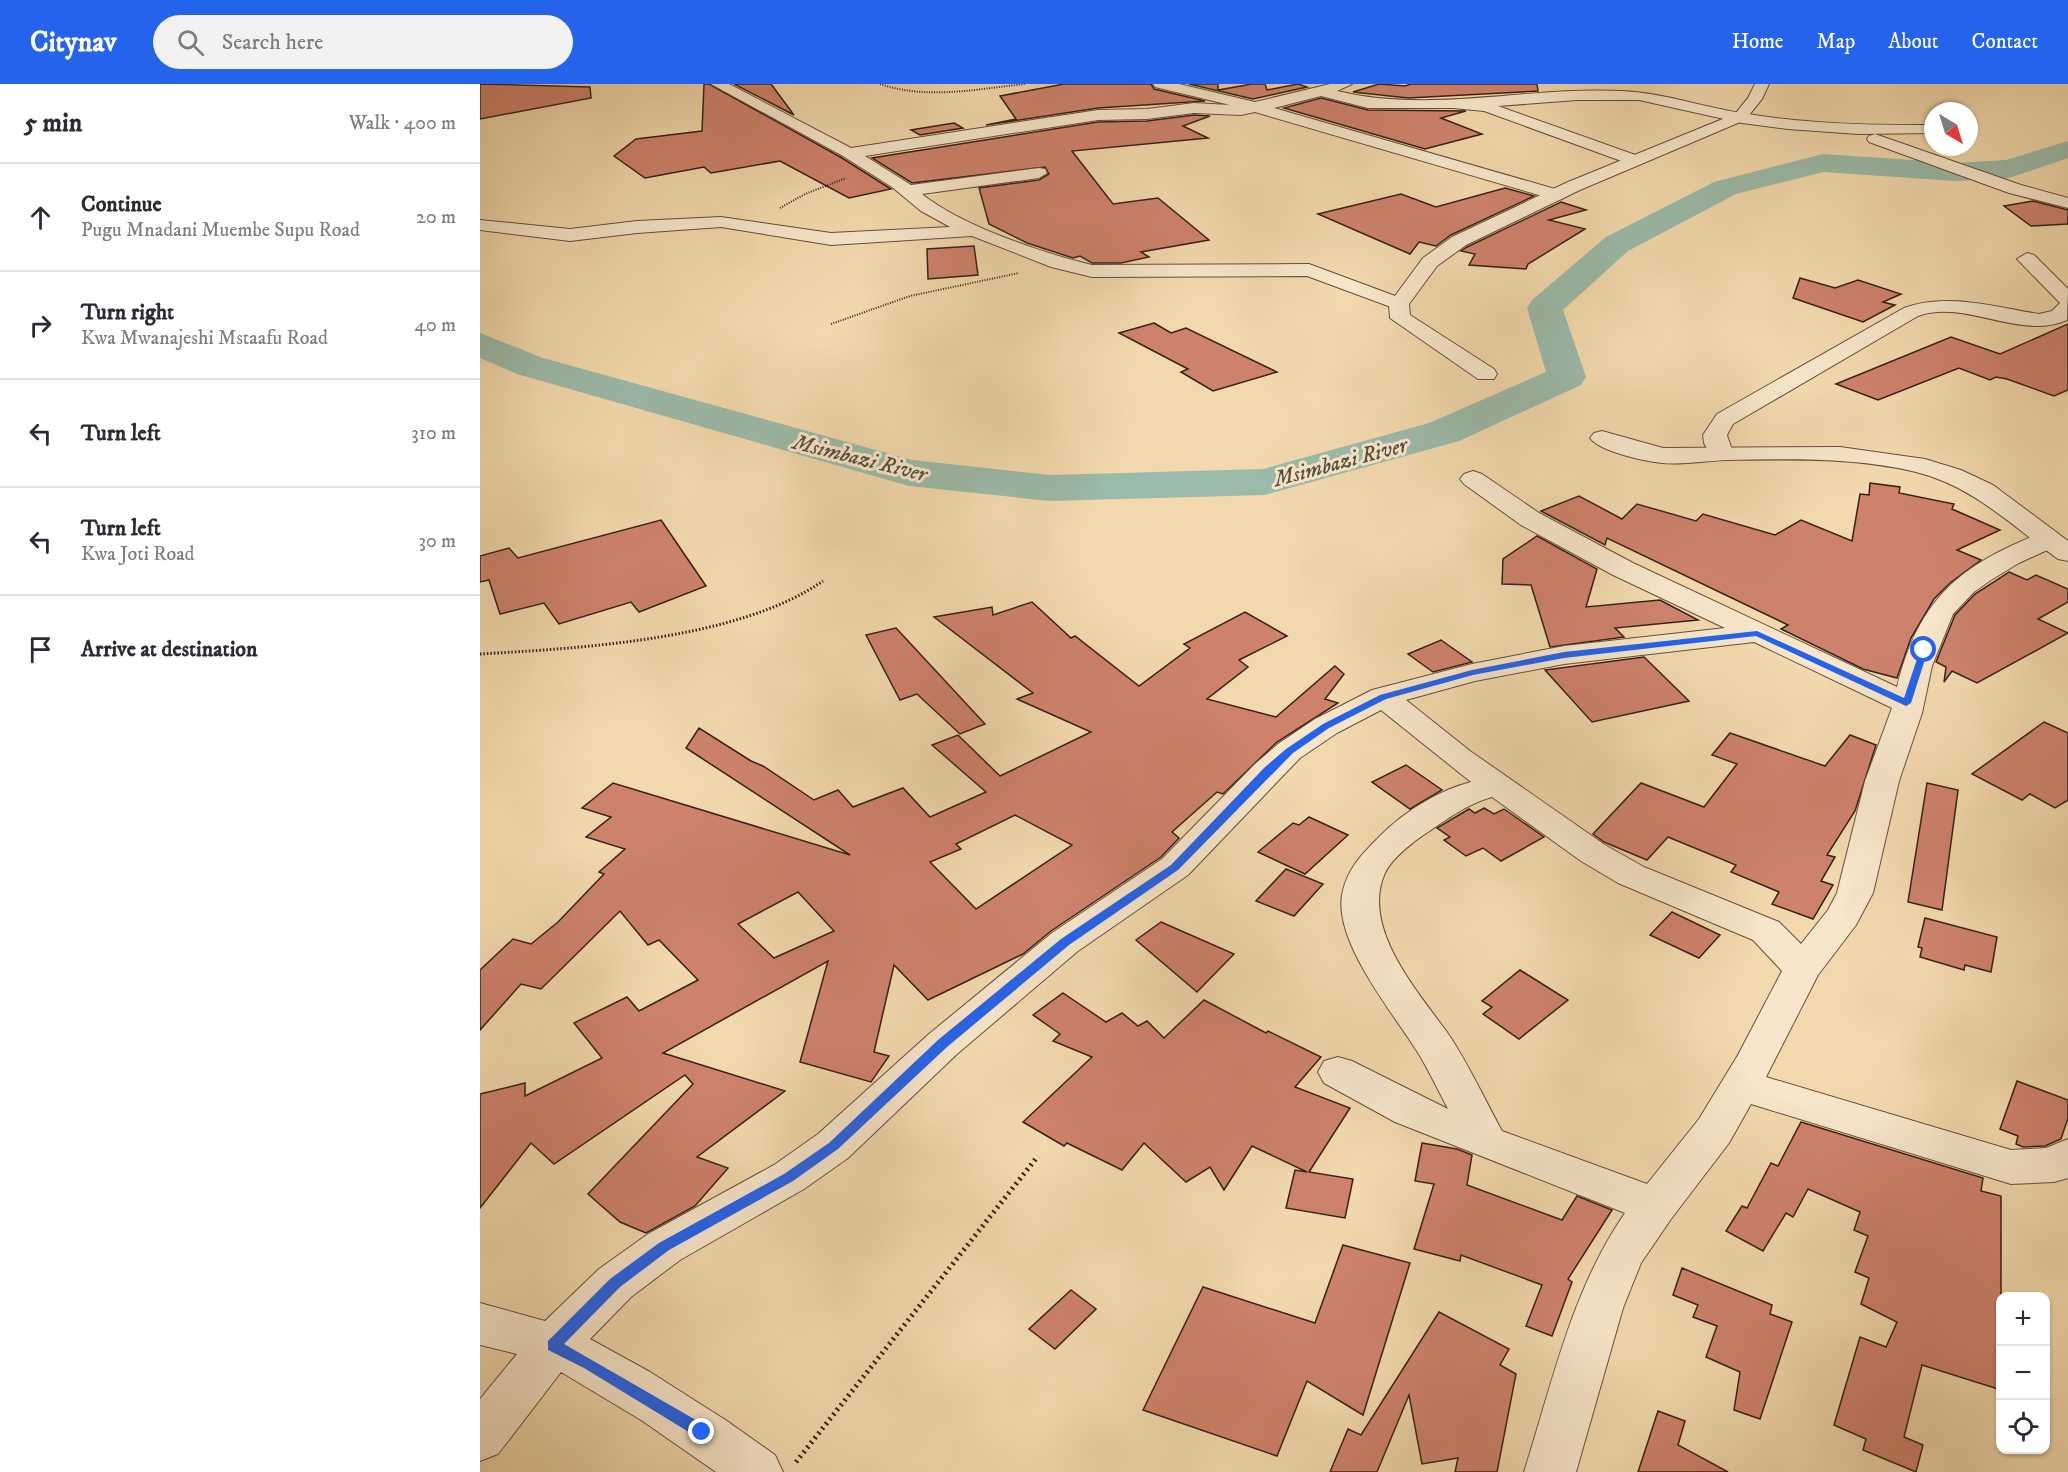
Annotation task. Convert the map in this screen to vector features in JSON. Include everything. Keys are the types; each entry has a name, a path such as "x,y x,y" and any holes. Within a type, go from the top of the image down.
{"street":[{"path":"718,84 849,153 908,190 927,207 973,231 1058,262 1092,271 1309,270 1399,304"},
{"path":"1160,84 1256,107 1556,195"},
{"path":"849,153 1098,115 1147,114 1182,108 1233,111 1323,92 1344,84"},
{"path":"1486,374 1400,318 1399,304 1430,262 1460,241 1556,195 1740,117 1755,99 1762,84"},
{"path":"1323,92 1368,103 1475,104 1542,90 1642,96 1740,117 1841,129 1924,130"},
{"path":"1475,104 1498,110 1635,161"},
{"path":"1841,129 1926,156 2015,189 2068,203"},
{"path":"908,190 948,187 1039,173"},
{"path":"480,225 570,235 637,227 721,222 831,238 973,231"},
{"path":"2027,259 2068,300"},
{"path":"1720,453 1713,441 1713,434 1725,419 1911,312 1934,306 1950,306 2039,320 2063,314 2068,306"},
{"path":"1602,438 1633,450 1671,456 1720,453 1870,456 1915,464 1951,475 1988,491 2058,546"},
{"path":"1473,478 1530,519 1623,569 1906,703"},
{"path":"1550,1472 1599,1308 1622,1254 1655,1206 1714,1131 1802,969 1844,916 1855,893 1882,781 1906,712 1906,703 1917,666 1940,611 1964,586 2009,557 2058,546"},
{"path":"480,1438 553,1345 615,1283 664,1246 789,1178 833,1146 943,1044 1065,942 1174,867 1289,751 1326,726 1383,697 1472,673 1564,655 1757,633"},
{"path":"1383,697 1568,837 1631,875 1766,931 1802,969"},
{"path":"1486,1143 1436,1048 1394,989 1369,940 1364,930 1360,896 1370,867 1404,832 1435,811 1474,791 1497,785"},
{"path":"1338,1072 1410,1111 1486,1143 1655,1206"},
{"path":"1740,1085 2011,1167 2054,1165 2068,1156"},
{"path":"480,1324 553,1345 589,1364 702,1432 757,1472"}],"path":[{"path":"880,84 893,90 916,92 1025,84"},
{"path":"776,210 805,194 874,169"},
{"path":"831,324 910,296 1058,262"},
{"path":"480,654 630,643 687,633 804,595 823,581"},
{"path":"788,1472 880,1359 958,1252 1038,1156"}],"building":[{"path":"480,84 590,87 591,98 480,119"},
{"path":"704,84 709,84 842,158 891,189 849,198 780,161 711,173 704,167 645,178 614,156 636,139 702,131"},
{"path":"734,84 771,84 794,115"},
{"path":"1064,84 1151,84 1154,89 1205,101 1098,108 986,125 1016,119 1000,96"},
{"path":"1189,84 1218,84 1218,90 1252,84 1265,84 1267,90 1298,84 1307,87 1253,99"},
{"path":"1379,84 1405,86 1411,84 1537,84 1538,91 1408,98 1353,92"},
{"path":"1321,98 1368,110 1466,111 1441,118 1482,134 1425,149 1284,108"},
{"path":"1194,115 1210,116 1183,126 1208,138 1072,151 1113,204 1158,198 1209,240 1141,252 1149,257 1121,263 1092,263 1080,256 1073,258 1027,243 989,224 979,188 1039,180 1049,174 1045,167 912,183 872,158 1098,122 1147,121"},
{"path":"954,123 963,128 920,135 911,130"},
{"path":"1505,188 1534,196 1451,235 1436,246 1419,242 1410,254 1318,214 1401,194 1436,207"},
{"path":"2033,201 2068,210 2068,224 2031,226 2004,206"},
{"path":"1561,202 1586,210 1549,220 1585,229 1528,264 1526,269 1469,265 1475,254 1461,251"},
{"path":"974,246 978,275 928,279 927,249"},
{"path":"1800,278 1835,288 1858,280 1901,294 1883,302 1895,305 1863,322 1793,298"},
{"path":"1154,323 1171,333 1186,328 1277,372 1213,391 1181,372 1188,369 1119,333"},
{"path":"2068,324 2068,390 2054,396 2007,379 1996,377 1990,380 1959,368 1878,400 1836,384 1951,337 2000,354"},
{"path":"1870,483 1900,487 1899,493 1954,504 1952,509 2000,530 1957,550 1981,560 1950,583 1934,599 1911,638 1897,678 1863,669 1781,629 1788,625 1607,538 1605,545 1541,511 1579,496 1622,519 1637,504 1696,521 1703,514 1775,535 1801,520 1852,541 1860,494 1869,495"},
{"path":"661,520 706,586 639,612 631,602 559,624 544,603 500,614 489,580 480,582 480,556 509,548 518,558"},
{"path":"1537,536 1597,569 1586,607 1660,600 1698,620 1615,628 1624,637 1550,647 1531,585 1502,584 1503,559"},
{"path":"2009,572 2027,580 2036,575 2068,589 2068,602 2038,619 2068,633 1977,683 1952,671 1944,682 1946,667 1936,662 1955,615 1975,594"},
{"path":"1032,602 1071,638 1075,636 1139,686 1190,648 1184,644 1245,612 1287,636 1239,660 1248,667 1207,699 1276,717 1335,666 1344,674 1325,699 1338,703 1277,742 1223,794 1217,792 1172,832 1179,838 1161,857 1051,931 1023,954 928,1000 894,965 874,1052 889,1056 871,1082 800,1062 828,961 663,1053 785,1091 697,1157 728,1168 695,1206 646,1233 620,1222 588,1194 693,1084 685,1075 554,1164 531,1143 480,1208 480,1094 525,1083 525,1096 602,1058 574,1023 627,997 639,1011 698,980 659,940 648,945 620,911 541,989 521,984 480,1030 480,970 513,939 531,944 558,922 604,874 599,872 625,849 586,837 611,817 582,808 613,783 850,855 686,748 699,728 814,800 838,790 853,807 903,788 930,817 986,792 932,745 958,735 1000,776 1091,732 1017,699 1033,693 934,617 992,607 993,615","holes":["1015,815 1072,845 976,909 930,862 961,849 956,844","798,892 834,931 774,958 738,924"]},
{"path":"896,628 985,724 960,734 917,694 900,700 866,635"},
{"path":"1441,640 1472,662 1433,672 1408,654"},
{"path":"1644,657 1689,701 1592,722 1545,670"},
{"path":"2044,722 2068,733 2068,800 2055,808 2030,794 2022,800 1972,774"},
{"path":"1730,733 1825,766 1850,735 1876,745 1855,811 1827,855 1835,857 1821,881 1833,885 1813,919 1772,904 1779,892 1731,872 1736,865 1668,837 1647,860 1604,842 1593,834 1641,783 1704,807 1737,764 1712,755"},
{"path":"1406,765 1442,790 1410,809 1372,782"},
{"path":"1927,783 1958,790 1942,910 1908,902"},
{"path":"1484,808 1494,814 1504,809 1544,837 1501,861 1483,848 1466,856 1444,840 1450,837 1437,828 1469,809 1475,813"},
{"path":"1309,817 1348,835 1305,874 1258,852 1293,823 1299,825"},
{"path":"1286,869 1323,884 1294,916 1256,901"},
{"path":"1672,912 1720,935 1699,958 1650,935"},
{"path":"1925,918 1997,937 1991,972 1965,965 1964,970 1920,957 1922,948 1918,947"},
{"path":"1161,922 1234,954 1197,992 1136,940"},
{"path":"1520,970 1568,1000 1519,1039 1483,1014 1492,1007 1482,1001"},
{"path":"1063,993 1106,1022 1122,1013 1138,1026 1147,1021 1164,1038 1204,1000 1266,1033 1268,1031 1321,1057 1295,1087 1350,1108 1309,1172 1353,1179 1345,1218 1286,1208 1295,1170 1307,1172 1252,1146 1224,1190 1210,1167 1186,1182 1144,1143 1122,1170 1067,1143 1064,1146 1023,1122 1092,1057 1053,1041 1060,1034 1033,1015"},
{"path":"2017,1081 2068,1100 2068,1118 2061,1139 2045,1146 2023,1147 2016,1144 2018,1136 2000,1129"},
{"path":"1801,1122 1983,1178 1981,1191 2001,1196 2001,1292 1996,1292 1996,1388 1922,1365 1904,1437 1923,1445 1916,1472 1863,1450 1866,1439 1834,1425 1860,1337 1886,1347 1897,1322 1861,1304 1869,1278 1855,1272 1868,1236 1854,1230 1860,1212 1808,1189 1793,1217 1786,1213 1763,1251 1726,1231 1742,1206 1747,1208 1771,1163 1778,1166"},
{"path":"1422,1143 1457,1149 1472,1155 1467,1185 1562,1220 1577,1196 1612,1210 1568,1279 1572,1282 1552,1336 1526,1326 1542,1285 1461,1255 1460,1261 1414,1249 1434,1184 1415,1181"},
{"path":"1343,1245 1410,1263 1363,1415 1307,1381 1277,1456 1143,1410 1203,1287 1315,1323"},
{"path":"1682,1268 1772,1305 1770,1314 1792,1322 1760,1419 1734,1410 1740,1372 1706,1357 1717,1326 1693,1317 1698,1305 1673,1295"},
{"path":"1071,1290 1096,1309 1055,1349 1029,1329"},
{"path":"1439,1312 1509,1349 1500,1365 1516,1374 1497,1472 1455,1472 1458,1458 1422,1464 1409,1395 1377,1472 1330,1472 1348,1429 1361,1435"},
{"path":"1658,1411 1685,1421 1678,1445 1728,1472 1638,1472"}],"waterway":[{"name":"Msimbazi River","path":"480,344 530,366 909,473 1050,488 1265,482 1444,432 1567,377 1545,308 1617,244 1725,188 1823,163 1956,172 2009,169 2068,149"}],"route":[{"path":"702,1432 553,1345 615,1283 664,1246 789,1178 833,1146 943,1044 1065,942 1174,867 1219,819 1289,751 1326,726 1383,697 1472,673 1564,655 1757,633 1906,703 1924,650"}]}
